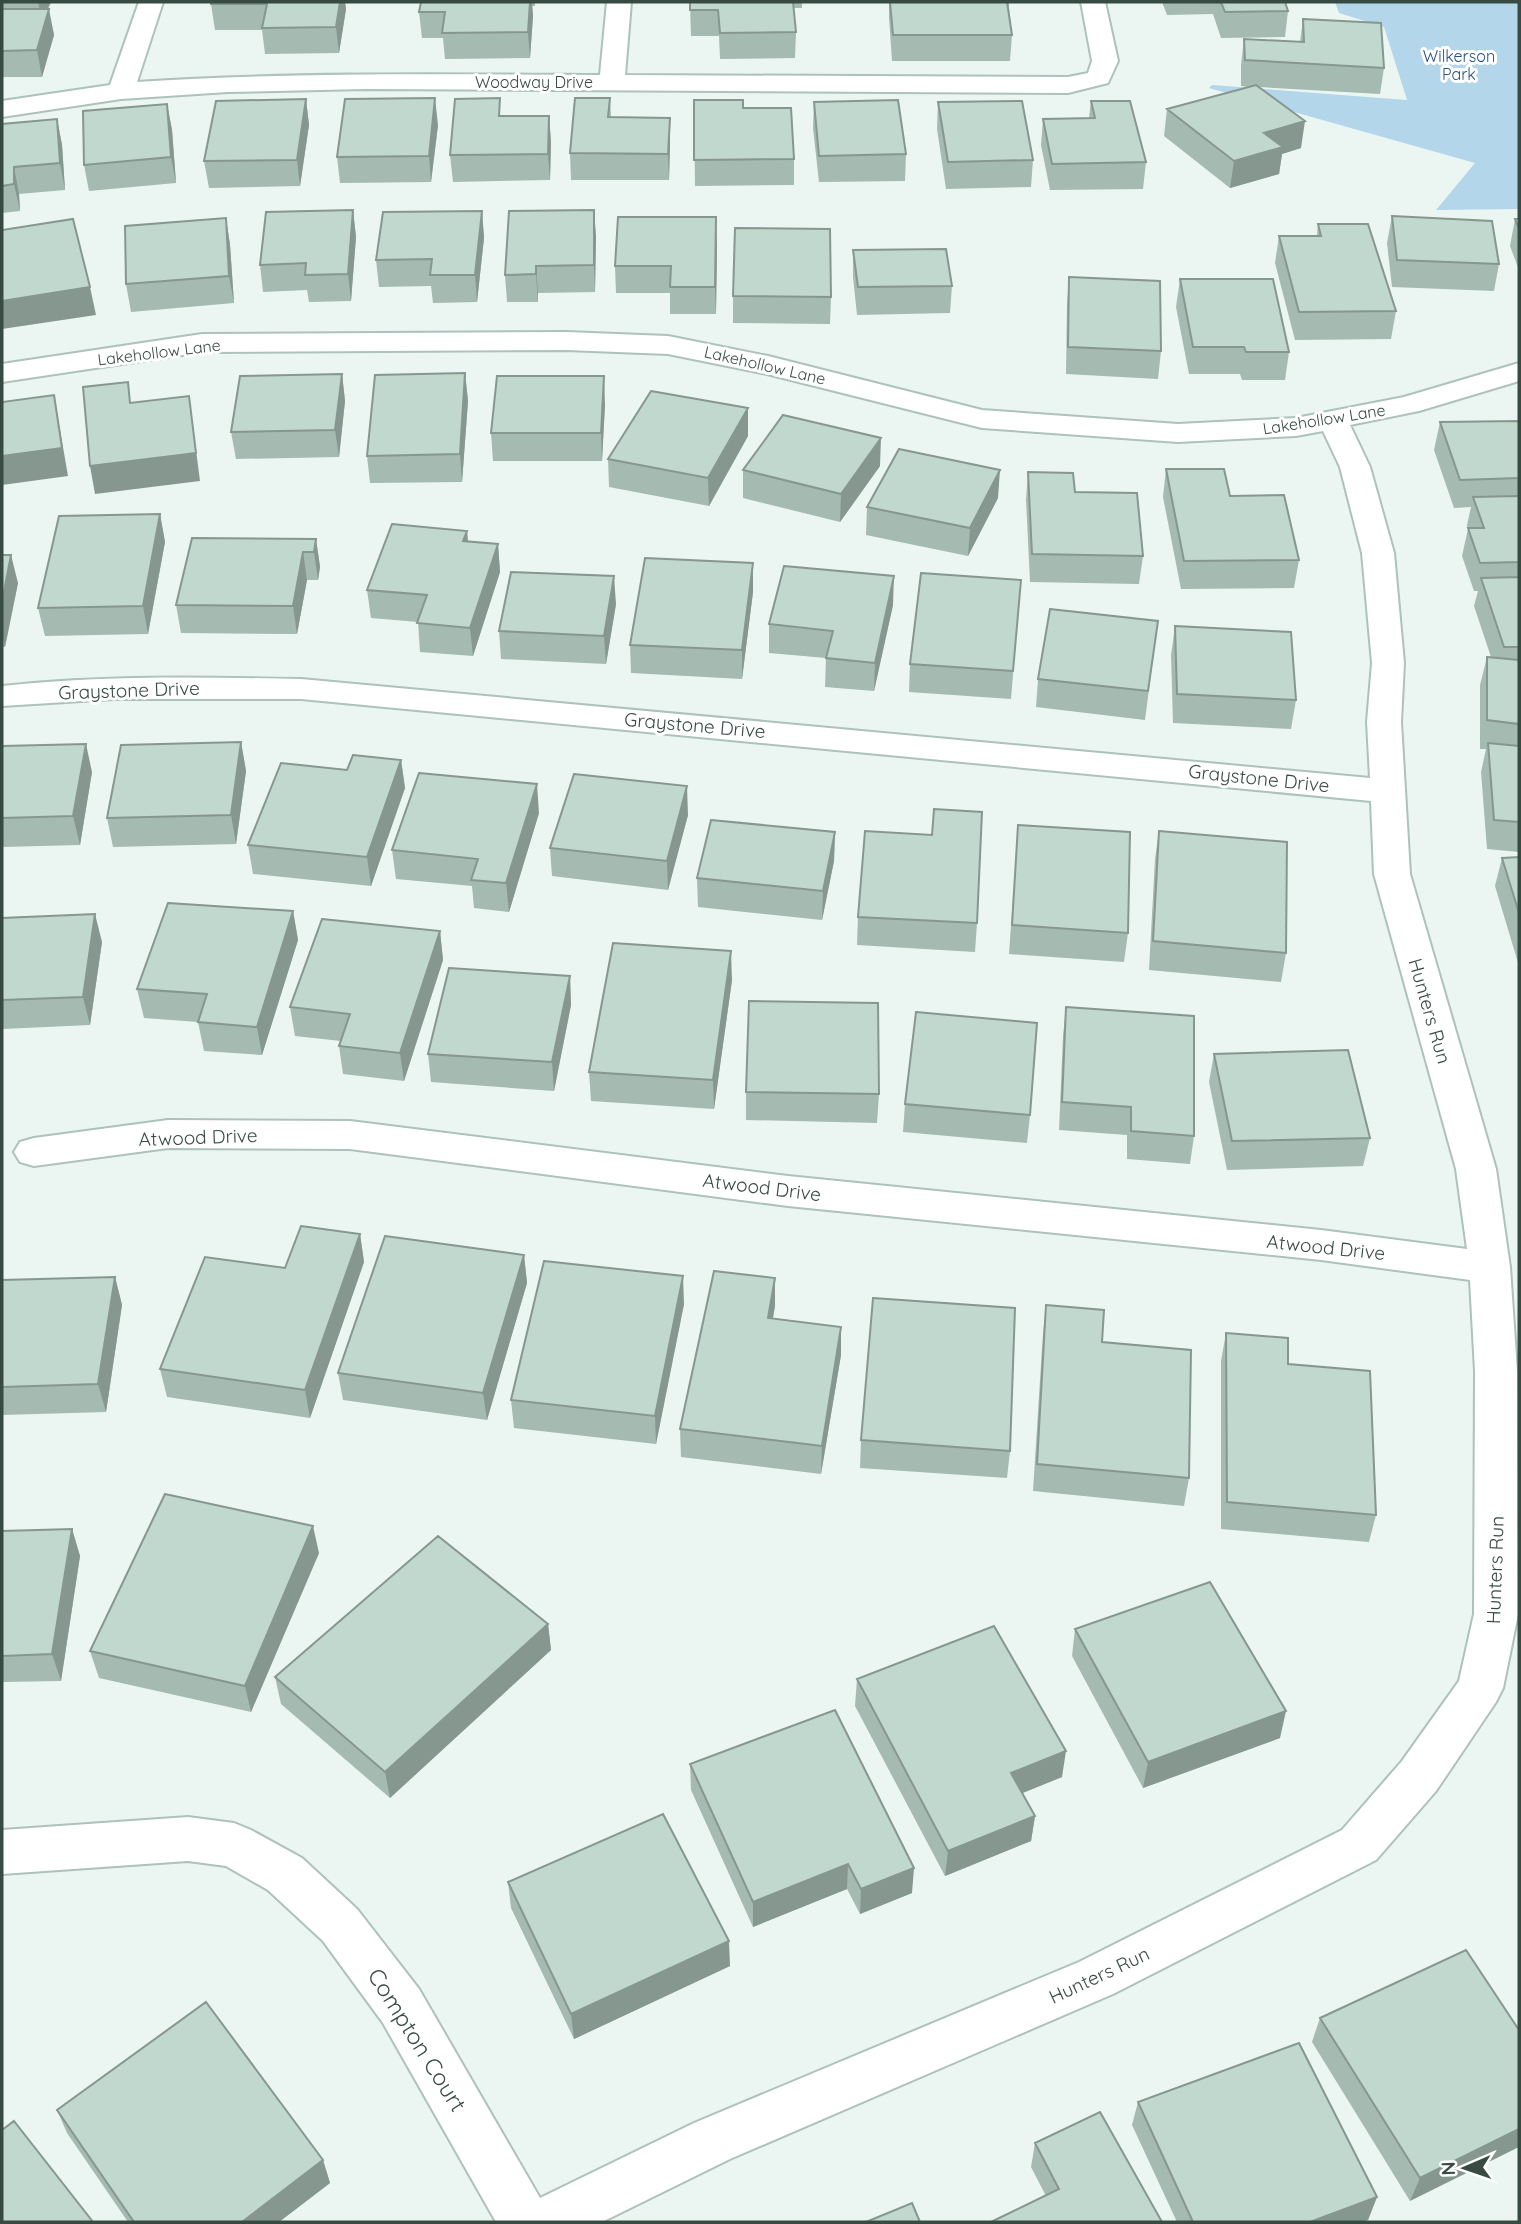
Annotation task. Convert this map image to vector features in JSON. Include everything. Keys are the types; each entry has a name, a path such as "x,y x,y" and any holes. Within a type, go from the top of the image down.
{"street":[{"path":"121,91 150,2"},
{"path":"612,83 619,2"},
{"name":"Woodway Drive","path":"2,109 121,91 228,84 338,82 1068,85 1099,78 1105,61 1093,2"},
{"name":"Lakehollow Lane","path":"2,373 202,343 566,341 687,347 982,419 1178,433 1296,427 1409,405 1519,372"},
{"name":"Hunters Run","path":"547,2222 712,2141 1097,1978 1359,1844 1419,1776 1480,1688 1496,1614 1496,1371 1490,1267 1476,1169 1392,874 1384,722 1388,663 1378,553 1355,467 1333,420"},
{"name":"Graystone Drive","path":"2,696 57,691 195,687 300,689 1386,791"},
{"name":"Atwood Drive","path":"34,1152 167,1135 350,1135 788,1191 1321,1245 1490,1267"},
{"name":"Compton Court","path":"2,1853 188,1839 234,1845 285,1874 340,1925 401,2006 525,2222"}],"green space":[{"name":"Wilkerson Park","path":"1335,2 1519,2 1519,209 1436,210 1475,163 1209,88 1212,85 1407,100 1384,27 1339,13"}],"building":[{"path":"211,2 340,2 336,27 262,28 267,4"},
{"path":"421,2 530,2 528,32 442,33 445,12 419,12"},
{"path":"690,2 793,2 796,32 720,33 718,10 690,10"},
{"path":"890,2 1007,2 1012,35 893,35"},
{"path":"1221,2 1285,2 1288,11 1225,12"},
{"path":"2,9 49,9 37,50 2,51"},
{"path":"1303,19 1381,23 1384,68 1245,60 1244,39 1304,42"},
{"path":"1256,85 1305,121 1264,133 1283,147 1234,161 1167,109"},
{"path":"435,98 429,156 337,157 345,99"},
{"path":"500,98 499,116 549,116 548,154 450,155 455,99"},
{"path":"575,98 610,98 608,117 670,118 668,154 570,153"},
{"path":"306,99 297,160 204,161 216,101"},
{"path":"694,100 743,100 743,108 791,108 794,159 694,160"},
{"path":"898,100 906,154 819,156 814,102"},
{"path":"1022,101 1033,160 948,162 938,102"},
{"path":"1091,101 1130,101 1146,162 1052,164 1043,119 1095,118"},
{"path":"167,104 171,157 84,165 83,111"},
{"path":"57,119 60,163 14,167 14,184 2,186 2,124"},
{"path":"353,210 348,274 305,275 306,263 260,265 266,212"},
{"path":"594,210 594,265 536,266 536,274 505,275 509,211"},
{"path":"482,211 475,275 430,275 432,259 376,260 383,212"},
{"path":"1392,216 1492,221 1499,264 1397,260"},
{"path":"618,217 716,217 715,287 670,287 671,266 615,266"},
{"path":"226,218 229,276 126,284 125,226"},
{"path":"73,219 90,287 2,301 2,230"},
{"path":"1318,224 1368,224 1396,311 1299,312 1279,236 1321,236"},
{"path":"735,228 830,229 831,297 733,296"},
{"path":"946,249 952,286 858,287 853,250"},
{"path":"1069,277 1160,281 1161,351 1068,347"},
{"path":"1180,279 1273,279 1289,352 1246,352 1244,347 1193,347"},
{"path":"465,373 460,454 367,456 375,375"},
{"path":"342,374 335,430 231,432 240,376"},
{"path":"497,376 604,376 601,433 491,433"},
{"path":"128,382 130,403 189,396 196,453 90,466 83,387"},
{"path":"651,391 748,408 708,478 608,459"},
{"path":"54,395 62,448 2,456 2,402"},
{"path":"783,415 881,438 841,494 743,470"},
{"path":"1519,421 1519,478 1460,480 1440,422"},
{"path":"899,449 1000,470 970,528 867,507"},
{"path":"1166,469 1224,469 1230,496 1284,495 1299,560 1184,561"},
{"path":"1028,472 1073,473 1075,492 1137,493 1143,556 1032,554"},
{"path":"1519,496 1519,562 1480,563 1468,528 1484,528 1473,497"},
{"path":"160,514 143,606 38,608 59,516"},
{"path":"392,524 467,531 463,541 498,544 470,628 417,623 427,595 367,590"},
{"path":"192,538 316,539 314,552 303,552 293,606 176,605"},
{"path":"2,555 11,555 2,602"},
{"path":"645,558 753,563 742,650 630,645"},
{"path":"784,566 894,576 875,663 826,658 833,631 769,624"},
{"path":"511,572 614,576 604,636 499,631"},
{"path":"921,573 1021,580 1013,671 910,664"},
{"path":"1519,577 1519,647 1504,647 1481,578"},
{"path":"1050,609 1158,621 1148,691 1038,679"},
{"path":"1175,626 1291,632 1296,700 1177,694"},
{"path":"1487,657 1519,660 1519,724 1487,720"},
{"path":"241,742 231,815 107,818 121,745"},
{"path":"1488,743 1519,746 1519,822 1494,820"},
{"path":"86,744 73,816 2,818 2,746"},
{"path":"353,755 401,760 367,857 248,845 281,763 347,770"},
{"path":"419,773 537,784 506,883 471,880 478,859 392,850"},
{"path":"574,774 687,786 667,861 550,848"},
{"path":"934,809 982,812 977,923 858,917 865,831 932,835"},
{"path":"711,820 835,832 823,891 697,878"},
{"path":"1018,825 1130,832 1128,933 1012,925"},
{"path":"1159,831 1287,842 1286,953 1153,941"},
{"path":"1519,857 1519,913 1502,858"},
{"path":"168,903 293,911 257,1027 198,1022 207,994 137,989"},
{"path":"95,914 83,997 2,1000 2,918"},
{"path":"322,919 440,931 400,1053 339,1046 350,1014 290,1007"},
{"path":"613,943 731,951 713,1080 589,1072"},
{"path":"449,968 570,976 552,1062 428,1054"},
{"path":"749,1001 878,1003 879,1094 746,1092"},
{"path":"1066,1007 1194,1016 1194,1136 1131,1131 1131,1107 1062,1102"},
{"path":"916,1012 1037,1023 1030,1115 905,1104"},
{"path":"1348,1050 1370,1138 1232,1141 1214,1054"},
{"path":"301,1226 360,1234 305,1390 160,1369 205,1257 285,1268"},
{"path":"385,1236 524,1255 483,1393 338,1373"},
{"path":"544,1261 683,1276 655,1416 511,1400"},
{"path":"714,1271 775,1278 768,1318 841,1327 822,1446 680,1429"},
{"path":"115,1277 98,1384 2,1387 2,1280"},
{"path":"873,1298 1015,1308 1010,1451 861,1440"},
{"path":"1046,1305 1104,1310 1102,1342 1191,1350 1189,1478 1037,1464"},
{"path":"1226,1333 1288,1338 1288,1364 1370,1371 1376,1515 1227,1502"},
{"path":"165,1494 313,1526 245,1686 90,1651"},
{"path":"72,1529 52,1654 2,1656 2,1531"},
{"path":"438,1536 548,1624 385,1772 275,1677"},
{"path":"1210,1582 1286,1711 1148,1762 1075,1629"},
{"path":"994,1626 1066,1751 1011,1773 1035,1816 948,1851 857,1679"},
{"path":"835,1710 914,1868 861,1889 848,1864 753,1902 690,1764"},
{"path":"663,1814 729,1941 571,2014 508,1882"},
{"path":"1466,1950 1519,2030 1519,2129 1420,2178 1320,2018"},
{"path":"206,2002 323,2160 242,2222 134,2222 57,2110"},
{"path":"1299,2043 1377,2197 1310,2222 1193,2222 1138,2102"},
{"path":"1100,2112 1162,2222 991,2222 1059,2189 1035,2143"},
{"path":"14,2121 93,2222 2,2222 2,2130"},
{"path":"912,2203 920,2222 866,2222"}]}
